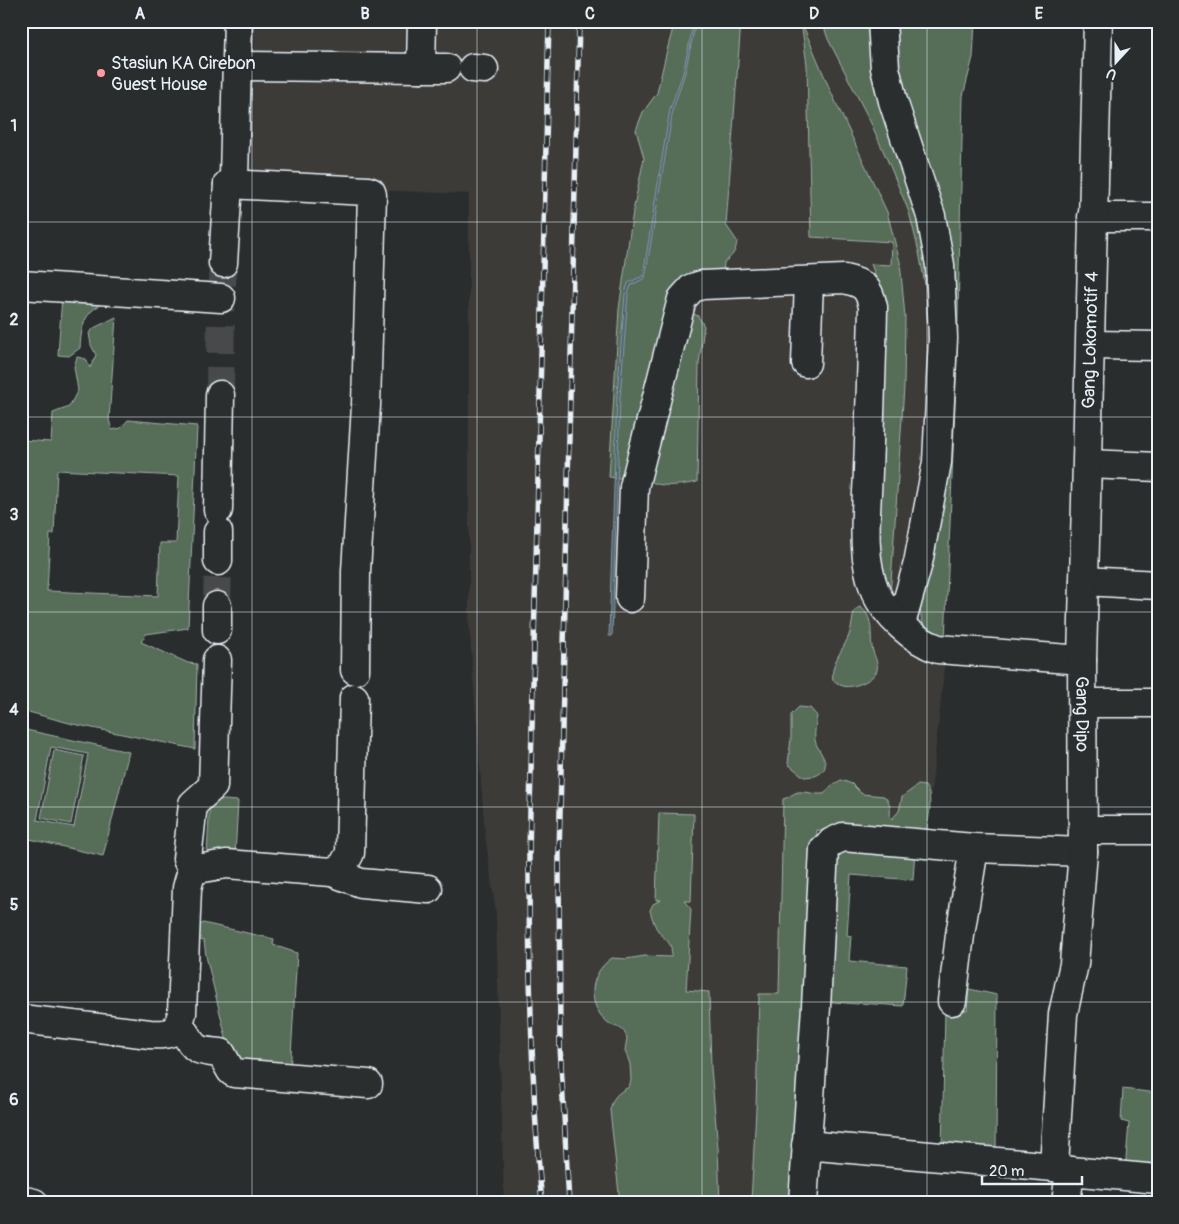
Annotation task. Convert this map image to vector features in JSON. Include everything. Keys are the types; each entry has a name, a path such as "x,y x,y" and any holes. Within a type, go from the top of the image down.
{"street":[{"path":"21,285 222,287 228,184 234,177 238,21"},
{"path":"237,66 434,68 422,21"},
{"path":"882,21 885,68 893,101 933,224 940,265 943,338 936,462 918,563 901,624"},
{"name":"Gang Lokomotif 4","path":"1082,660 1098,21"},
{"path":"228,184 368,191 372,195 366,405 356,570 355,670"},
{"path":"1092,217 1158,217"},
{"name":"Gang Dipo","path":"630,598 634,487 682,299 692,288 702,285 844,279 857,282 863,286 871,298 873,315 866,548 875,590 882,603 901,624 928,645 945,650 1082,660 1084,841 1074,964 1063,1014 1062,1169 1066,1203"},
{"path":"806,363 809,281"},
{"path":"1091,345 1158,346"},
{"path":"218,561 220,395"},
{"path":"1088,464 1158,467"},
{"path":"1084,581 1158,585"},
{"path":"21,1018 150,1034 172,1029 182,1013 187,888 192,870 187,859 201,797 213,786 216,660"},
{"path":"332,872 343,866 350,853 354,698"},
{"path":"1082,703 1158,703"},
{"path":"803,1203 824,850 832,842 843,837 974,848 1084,841 1158,830"},
{"path":"952,1001 974,848"},
{"path":"192,870 226,864 332,872 361,883 428,889"},
{"path":"172,1029 195,1049 202,1052 221,1053 234,1073 368,1084"},
{"path":"806,1145 889,1151 1158,1179"},
{"path":"21,1200 34,1203"}],"shaded area":[{"path":"254,21 976,21 974,57 963,96 957,358 945,660 926,840 818,832 798,1203 504,1203 496,914 485,834 469,622 469,194 351,189 250,178"}],"green space":[{"path":"675,21 741,21 726,225 737,241 737,245 734,253 724,262 723,277 693,278 628,479 609,477 619,309 633,211 644,158 636,130 643,112 657,93"},
{"path":"801,21 831,92 887,212 900,262 905,317 904,387 890,597 878,560 880,288 871,264 891,265 892,242 811,237 807,65"},
{"path":"822,21 875,21 877,62 885,98 919,197 934,262 938,329 936,396 931,460 919,531 904,588 924,461 928,396 926,290 909,212 870,121 828,39"},
{"path":"890,21 975,21 973,57 963,96 957,358 945,641 929,631 922,621 920,591 949,281 902,104"},
{"path":"62,296 107,300 94,309 87,317 82,332 80,348 69,356 58,355"},
{"path":"690,312 698,316 704,326 699,364 697,482 678,485 658,484 647,479"},
{"path":"116,317 109,420 112,430 121,428 128,420 197,426 188,628 146,634 141,642 188,663 197,664 195,749 73,724 21,710 21,440 51,442 53,413 69,407 78,390 74,367 77,357 86,359 90,368 96,355 91,345 89,333 94,328","holes":["57,470 179,476 176,543 160,543 158,596 47,591 50,534 54,534"]},
{"path":"860,607 868,615 871,625 872,647 877,670 872,677 863,683 847,687 833,680 833,668 849,635 854,612"},
{"path":"799,707 810,708 817,716 815,740 824,759 825,768 815,776 804,777 788,764 791,715"},
{"path":"26,730 129,752 103,856 21,837 21,744 23,744","holes":["51,747 88,754 74,827 37,820"]},
{"path":"54,750 84,756 71,824 41,818"},
{"path":"841,780 852,784 862,794 884,796 890,805 890,816 892,819 899,811 902,797 918,785 925,786 930,797 930,804 925,839 817,830 796,1203 751,1203 759,994 779,994 783,799 798,792 824,794 831,786"},
{"path":"210,799 238,801 235,856 207,855"},
{"path":"659,813 694,814 691,901 684,901 691,909 686,990 709,992 711,1068 718,1148 720,1203 620,1203 610,1110 614,1099 619,1093 629,1087 631,1080 630,1064 625,1050 627,1038 622,1030 610,1024 602,1017 597,1009 593,991 594,981 604,965 612,958 671,957 670,944 656,928 650,910 653,904 661,900 656,900"},
{"path":"836,848 915,850 913,880 851,875 847,935 851,936 849,961 907,966 903,1006 821,1001"},
{"path":"203,923 274,939 273,945 297,953 290,1073 242,1069 228,1046 204,941 196,939 198,927"},
{"path":"969,989 997,995 996,1152 942,1151 945,1010 967,1010"},
{"path":"1123,1089 1158,1093 1158,1174 1125,1170 1129,1123 1121,1121"}],"water":[{"path":"694,21 696,21 685,73 673,109 645,278 631,285 628,294 620,397 612,636 609,636 617,396 625,294 628,283 643,276 670,109 683,73"}],"tunnel":[{"path":"222,285 223,263"},
{"path":"220,395 221,303"},
{"path":"217,606 218,561"}],"railway":[{"path":"542,1203 531,1028 529,853 549,21"},
{"path":"569,1203 560,1046 559,855 579,21"}],"place":[{"name":"Stasiun KA Cirebon Guest House","path":"101,73"}]}
